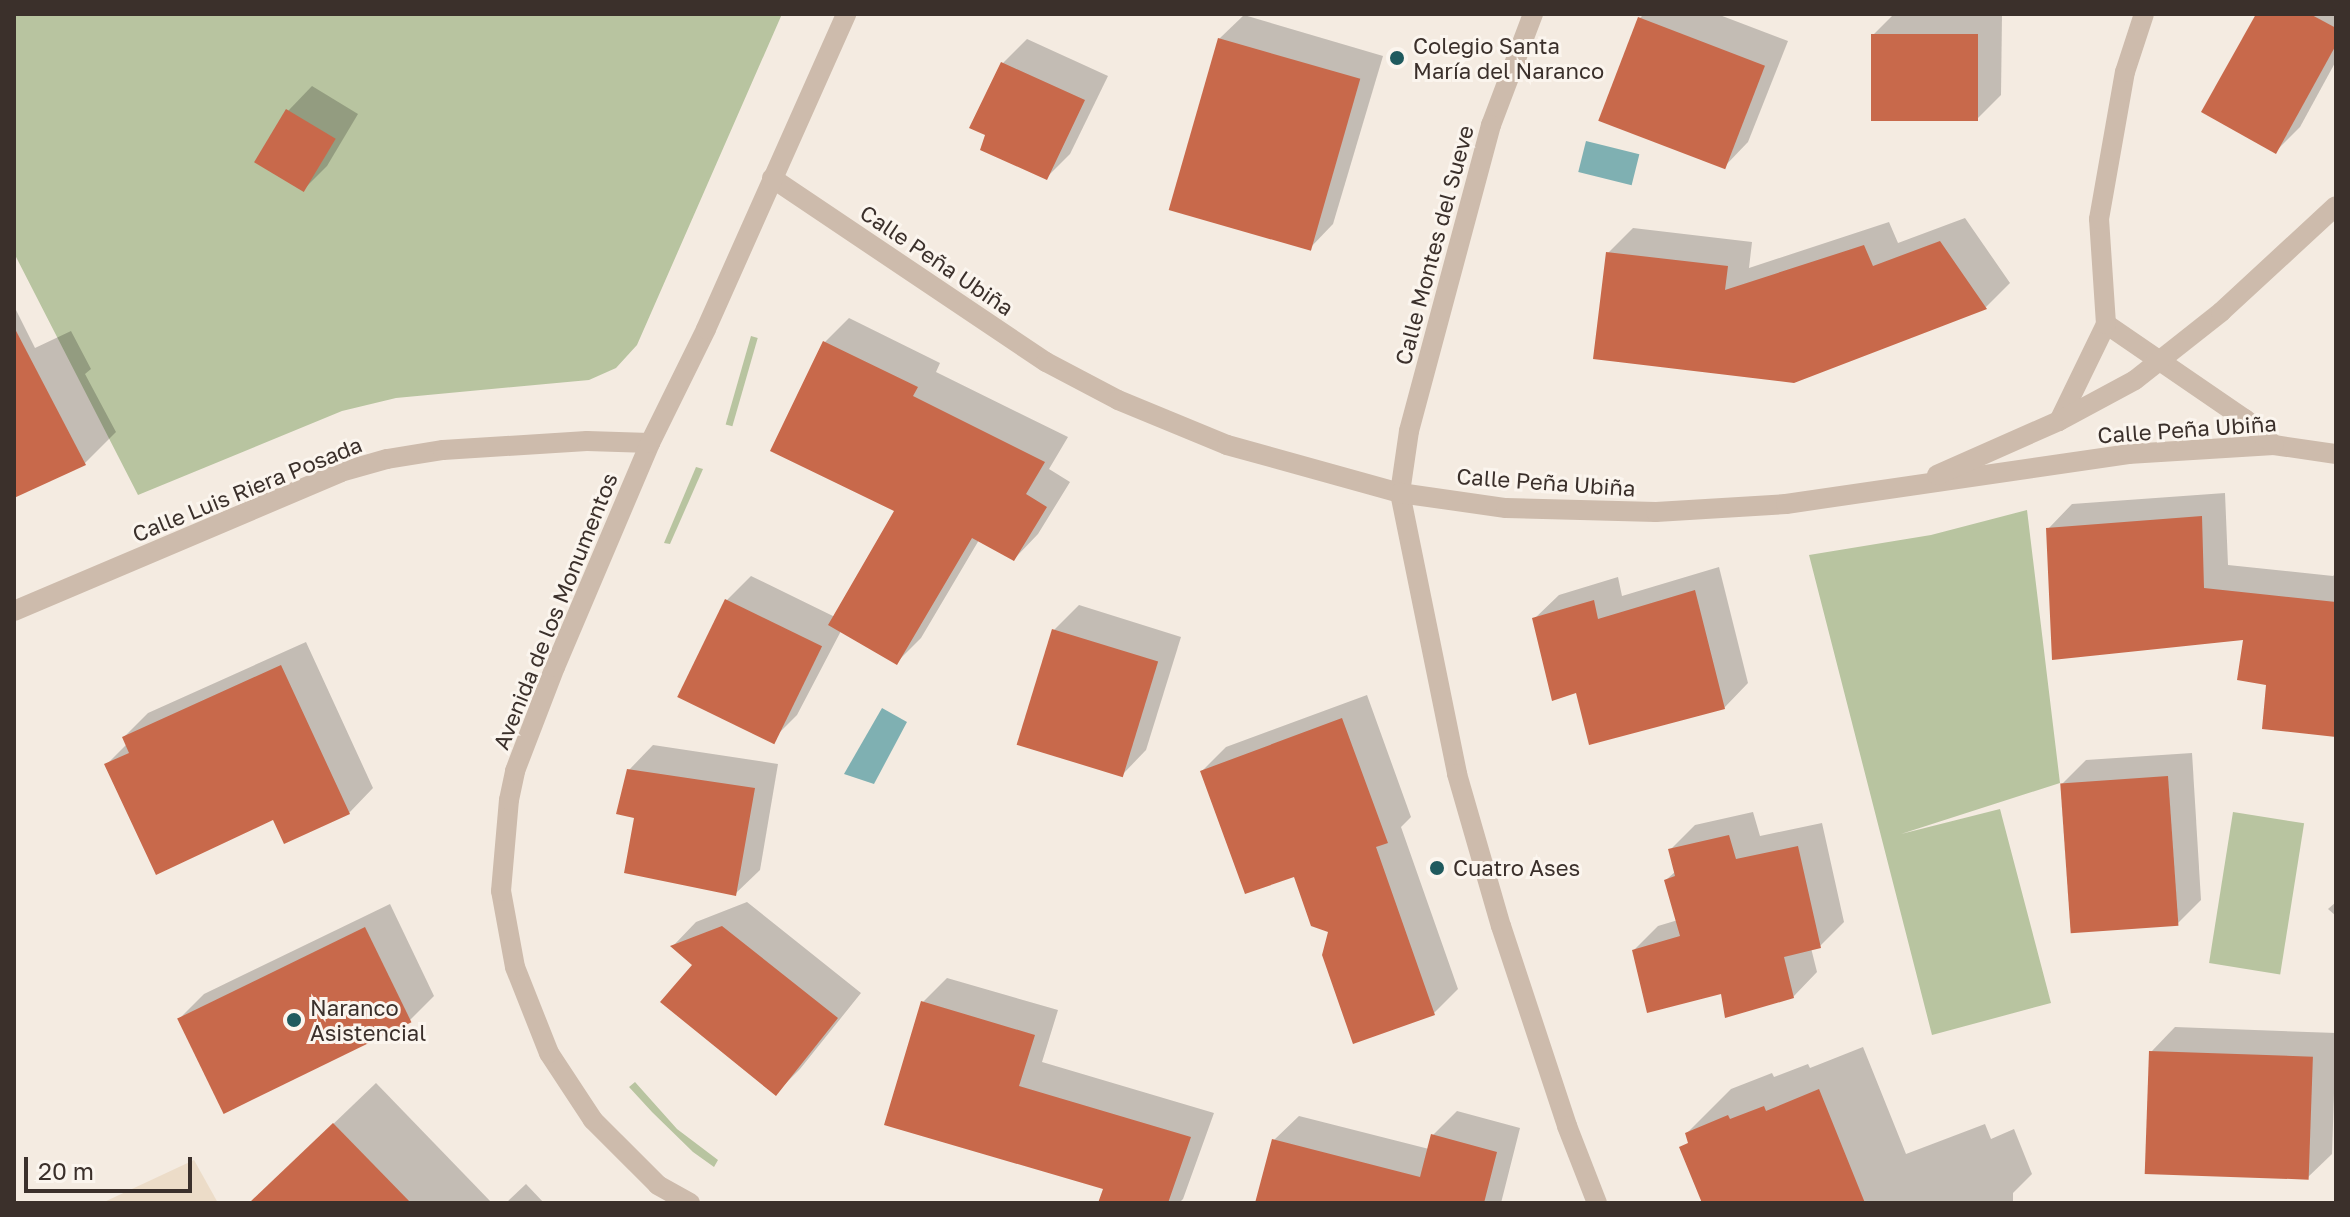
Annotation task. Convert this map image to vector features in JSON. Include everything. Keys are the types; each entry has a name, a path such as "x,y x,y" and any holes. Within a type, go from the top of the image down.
{"street":[{"name":"Avenida de los Monumentos","path":"690,1203 658,1185 593,1120 549,1053 515,967 501,891 515,771 650,443 706,329 846,14"},
{"name":"Calle Montes del Sueve","path":"1533,14 1491,125 1409,431 1400,493 1461,790 1552,1083 1597,1203"},
{"path":"2059,421 2106,324 2099,219 2125,72 2144,14"},
{"name":"Calle Peña Ubiña","path":"772,178 1046,362 1118,400 1227,445 1400,493 1506,508 1656,512 1786,504 2128,454 2274,445 2299,446 2336,454"},
{"path":"1915,485 2059,421 2135,380 2221,312 2336,206"},
{"path":"2106,324 2245,419 2274,445"},
{"name":"Calle Luis Riera Posada","path":"14,611 341,472 387,459 457,449 587,441 650,443"}],"green space":[{"path":"14,14 782,14 637,345 616,368 589,380 396,398 342,411 138,495 14,253"},
{"path":"751,336 758,338 732,426 726,424"},
{"path":"696,467 703,469 670,544 664,543"},
{"path":"2027,510 2060,783 1901,834 2000,809 2051,1003 1932,1035 1809,555 1931,535"},
{"path":"2233,812 2304,823 2280,974 2209,963"},
{"path":"635,1082 677,1129 718,1160 714,1167 693,1152 652,1112 629,1087"}],"shaded area":[{"path":"194,1160 218,1203 102,1203"}],"water":[{"path":"1586,141 1639,154 1632,185 1578,172"},
{"path":"882,708 907,722 874,784 844,774"}],"building":[{"path":"2256,14 2310,14 2336,28 2336,45 2276,154 2201,112"},
{"path":"1638,17 1765,66 1725,169 1598,121"},
{"path":"1871,34 1978,34 1978,121 1871,121"},
{"path":"1218,38 1360,79 1311,251 1169,210"},
{"path":"1001,62 1085,100 1047,180 980,150 985,135 969,128"},
{"path":"286,109 336,139 304,192 254,162"},
{"path":"1940,241 1987,309 1794,383 1593,359 1606,252 1728,266 1725,290 1864,245 1873,266"},
{"path":"14,327 86,465 14,498"},
{"path":"823,341 918,387 913,396 1045,462 1026,494 1047,507 1014,561 972,538 897,665 828,625 894,511 770,451"},
{"path":"2202,516 2204,588 2336,602 2336,737 2262,729 2266,685 2237,680 2243,640 2052,660 2046,528"},
{"path":"1695,590 1725,709 1589,745 1576,693 1552,701 1532,618 1594,600 1598,619"},
{"path":"725,599 822,646 774,744 677,697"},
{"path":"1052,629 1158,661 1123,777 1017,745"},
{"path":"281,665 350,814 284,844 273,820 156,875 104,764 129,753 122,737"},
{"path":"1342,718 1388,843 1376,847 1435,1015 1353,1044 1322,955 1328,932 1311,926 1294,877 1245,894 1200,771"},
{"path":"627,769 755,788 736,896 624,873 634,818 616,814"},
{"path":"2168,776 2178,926 2071,933 2060,784"},
{"path":"1729,835 1736,859 1798,846 1821,948 1784,957 1794,998 1725,1018 1721,994 1647,1013 1632,950 1680,936 1664,880 1675,876 1668,849"},
{"path":"722,926 838,1018 776,1096 660,1002 692,965 670,946"},
{"name":"Naranco Asistencial","path":"365,927 411,1022 224,1114 177,1019"},
{"path":"921,1001 1035,1035 1019,1086 1191,1137 1168,1203 1098,1203 1103,1189 884,1125"},
{"path":"2149,1051 2313,1057 2309,1180 2145,1174"},
{"path":"1819,1089 1865,1203 1702,1203 1679,1147 1688,1143 1685,1133 1728,1115 1730,1119 1764,1106 1766,1111"},
{"path":"333,1123 411,1203 249,1203"},
{"path":"1431,1134 1497,1152 1484,1203 1255,1203 1272,1139 1420,1177"}],"place":[{"name":"Colegio Santa María del Naranco","path":"1397,58"},
{"name":"Cuatro Ases","path":"1437,868"},
{"name":"Naranco Asistencial","path":"294,1020"}]}
